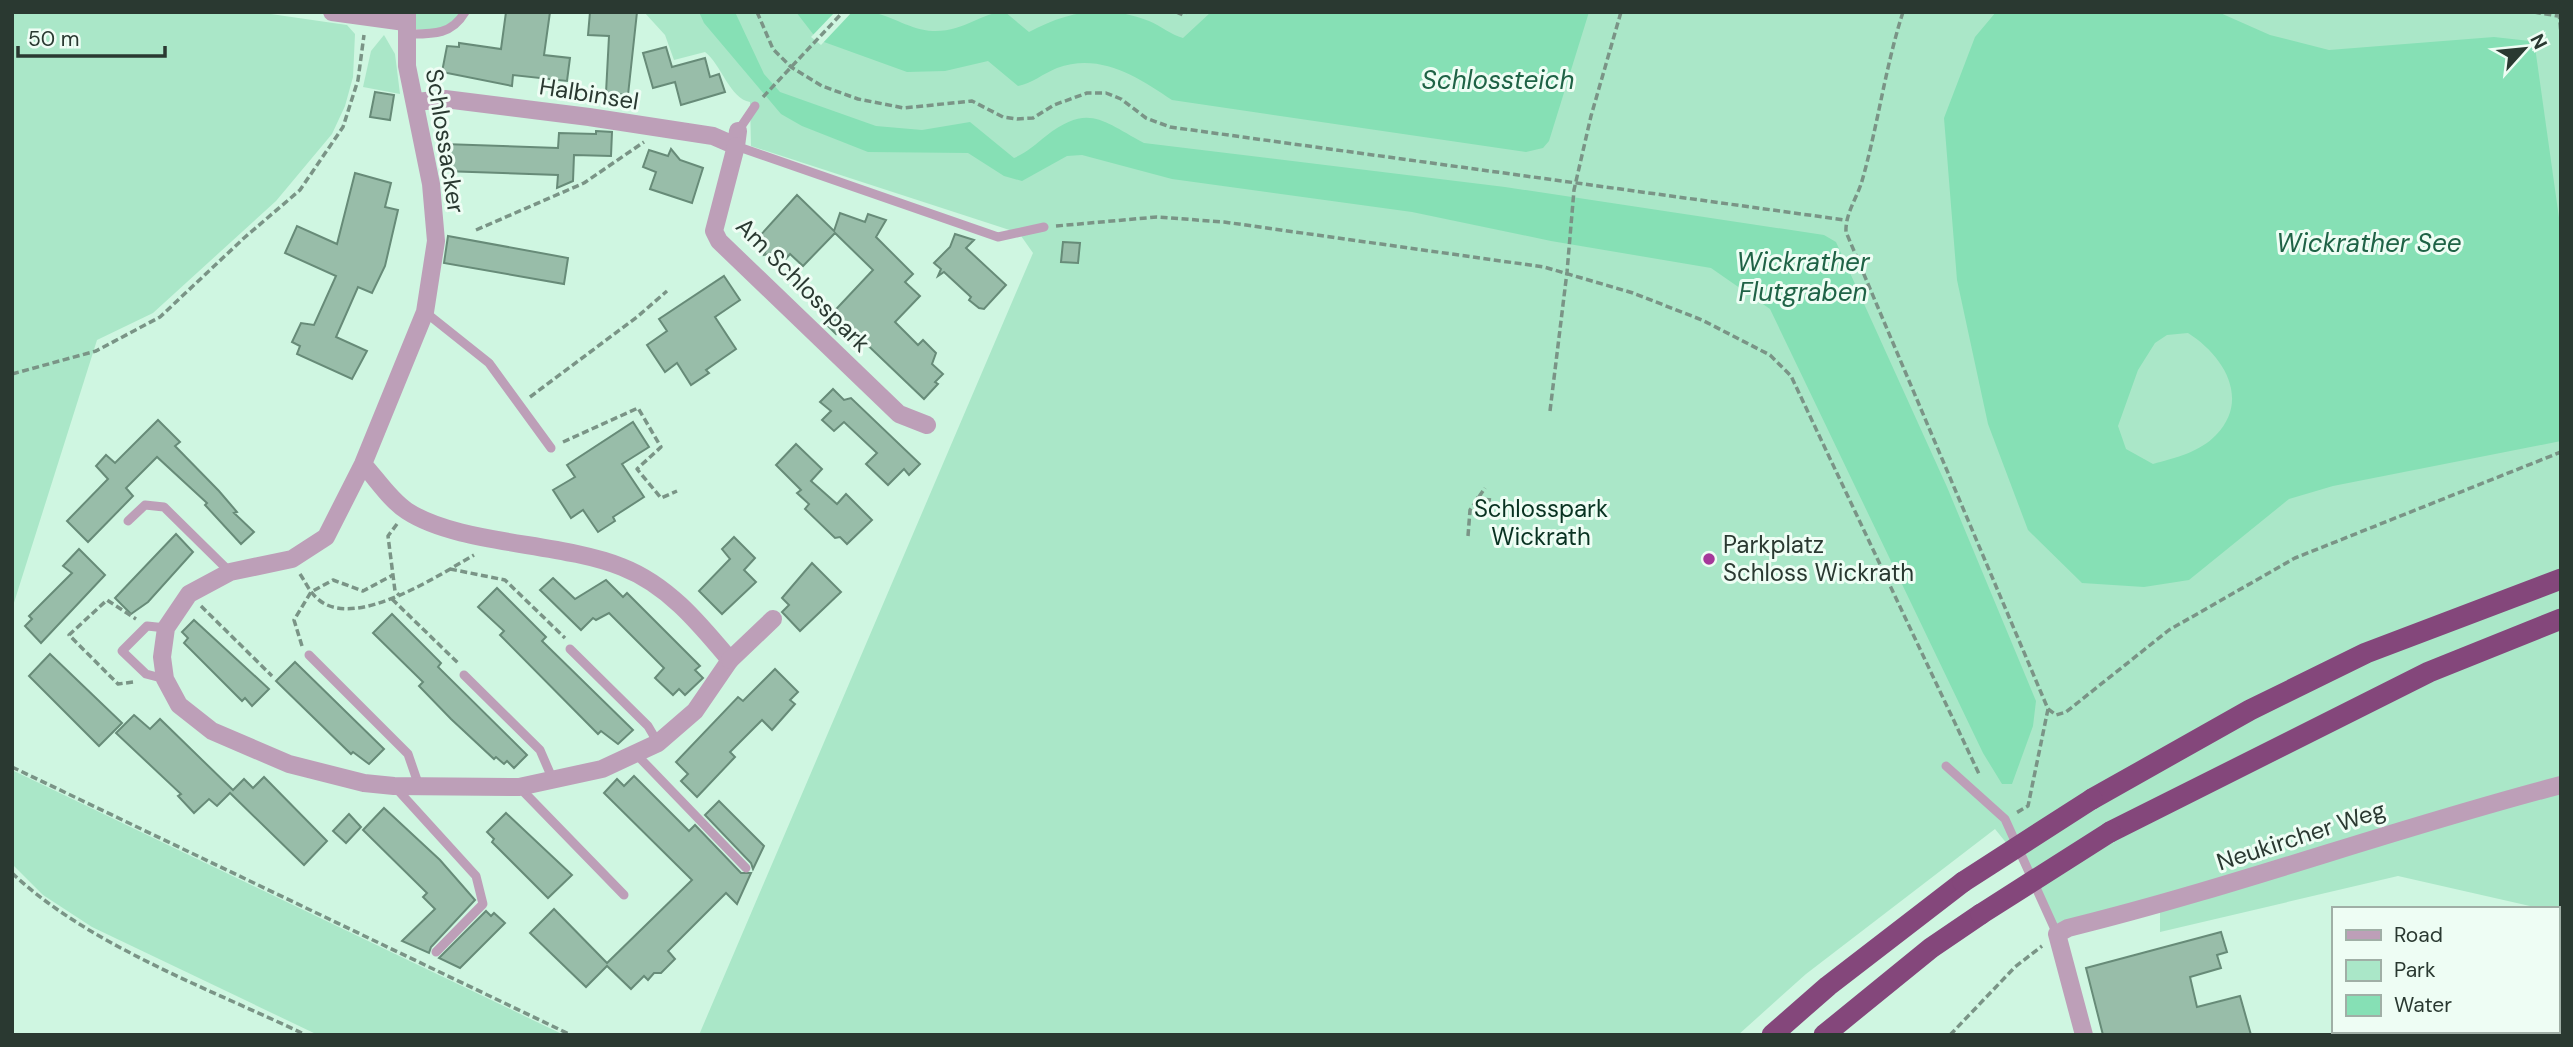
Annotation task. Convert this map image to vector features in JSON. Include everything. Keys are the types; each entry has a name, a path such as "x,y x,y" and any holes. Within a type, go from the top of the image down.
{"highway":[{"path":"1772,1035 1828,986 1964,882 2092,799 2250,710 2367,653 2561,579"},
{"path":"1824,1035 1931,948 2110,832 2429,672 2561,619"}],"street":[{"path":"332,12 406,23"},
{"name":"Schlossacker","path":"406,23 407,66 431,184 436,241 425,312 363,464 326,537 292,559 230,572 189,594 166,628 162,657 165,679 179,705 212,731 289,764 364,783 394,786 519,787 602,769 658,743 695,711 730,660 773,619"},
{"name":"Halbinsel","path":"416,102 445,99 589,117 656,130 737,138"},
{"name":"Am Schlosspark","path":"737,138 714,230 719,241 899,414 927,425"},
{"path":"363,464 406,510 472,533 586,554 625,568 665,591 730,660"},
{"name":"Neukircher Weg","path":"2057,934 2068,928 2208,891 2468,809 2561,785"},
{"path":"2057,934 2084,1035"}],"lane":[{"path":"406,23 440,34 459,23 465,12"},
{"path":"755,106 737,138 998,237 1044,228"},
{"path":"425,312 489,363 551,448"},
{"path":"128,521 145,505 164,507 230,572"},
{"path":"165,679 146,674 122,651 147,626 166,628"},
{"path":"570,649 648,726 658,743"},
{"path":"309,655 408,754 419,786"},
{"path":"464,675 540,750 554,780"},
{"path":"636,754 746,868"},
{"path":"1946,766 2006,819 2057,934"},
{"path":"394,786 477,876 483,904 436,952"},
{"path":"519,787 624,895"}],"path":[{"path":"757,12 773,49 791,67 822,86 881,105 921,108 965,100 1003,117 1033,118 1054,105 1087,93 1105,93 1121,99 1146,118 1170,127 1845,220"},
{"path":"755,106 844,12"},
{"path":"1176,12 1183,15 1186,12"},
{"path":"1550,411 1574,190 1591,116 1621,12"},
{"path":"1903,12 1887,61 1862,180 1845,220 1846,232 2048,709 2056,715 2066,712 2169,631 2295,558 2561,452"},
{"path":"2534,12 2559,14 2561,34"},
{"path":"12,374 96,351 160,317 300,190 343,127 358,80 366,19"},
{"path":"476,230 584,183 640,146 656,130"},
{"path":"1044,228 1157,218 1224,222 1441,250 1567,272 1702,320 1770,355 1791,376 1986,786"},
{"path":"519,405 637,317 667,291"},
{"path":"551,448 638,408 661,447 637,469 661,498 677,491"},
{"path":"1468,536 1470,510 1485,488"},
{"path":"1476,498 1491,500"},
{"path":"399,595 394,591 388,536 406,510"},
{"path":"292,559 311,592 320,601 337,609 364,608 392,599 475,555 472,533"},
{"path":"450,569 505,580 566,640 570,649"},
{"path":"309,655 296,632 295,620 311,592 333,580 363,592 393,575"},
{"path":"189,594 272,676"},
{"path":"392,599 460,664 464,675"},
{"path":"2028,806 2048,709"},
{"path":"12,767 571,1035"},
{"path":"12,873 41,900 94,934 306,1035"},
{"path":"1950,1035 2015,967 2057,934"}],"green space":[{"path":"12,12 257,12 347,25 355,34 353,77 345,106 332,134 276,201 153,313 97,340 12,609"},
{"path":"415,12 464,12 439,31 415,29"},
{"name":"Schlosspark Wickrath","path":"644,12 2561,12 2561,913 2559,907 2534,907 2398,876 2160,932 2160,906 2057,934 2016,855 1995,829 1806,974 1738,1035 699,1035 1033,253 1019,233 751,146 750,102 737,95 705,52 674,60 665,35"},
{"path":"384,35 395,54 400,94 363,87 371,51"},
{"path":"12,770 564,1035 318,1035 92,927 43,895 12,864"}],"water":[{"name":"Schlossteich","path":"1102,11 1149,21 1183,38 1211,12 1589,12 1549,141 1543,148 1526,152 1172,100 1118,69 1088,63 1057,68 1018,86 988,61 945,71 907,72 824,42 813,34 796,12 871,12 933,31 954,28 988,15 1005,12 1029,32 1058,19"},
{"name":"Wickrather Flutgraben","path":"699,12 735,12 764,74 780,92 876,126 922,130 970,122 1014,158 1061,126 1074,120 1095,119 1106,122 1144,143 1505,187 1824,235 1836,242 1947,487 2036,701 2033,726 2012,784 2002,784 1983,753 1770,309 1711,268 1551,241 1412,212 1172,179 1082,155 1067,156 1022,181 1004,176 968,153 868,152 802,126 781,114 704,23"},
{"name":"Wickrather See","path":"1996,12 2218,12 2270,35 2329,50 2494,37 2530,41 2535,47 2561,232 2561,441 2333,486 2289,499 2189,580 2144,587 2082,583 2028,530 1988,424 1957,280 1944,118 1975,37","holes":["2188,333 2201,342 2221,365 2228,379 2232,393 2226,421 2216,435 2202,446 2187,454 2153,464 2126,449 2118,426 2138,370 2155,343 2167,335"]}],"pier":[{"path":"835,12 852,12 821,45 811,37"}],"building":[{"path":"506,12 550,12 544,55 570,58 567,81 513,75 512,86 442,72 447,46 459,47 459,43 501,49"},
{"path":"590,12 637,12 628,95 606,93 609,36 588,35"},
{"path":"666,47 672,67 705,58 710,77 719,74 725,92 681,105 675,82 653,88 643,53"},
{"path":"375,92 394,95 390,120 370,117"},
{"path":"596,131 612,132 611,156 574,155 573,181 557,188 558,175 443,171 444,144 558,148 559,133 596,134"},
{"path":"671,149 680,160 703,168 692,203 650,189 656,172 643,167 649,150 668,156"},
{"path":"355,173 391,183 385,207 398,210 385,266 372,293 358,287 336,337 367,351 352,379 297,354 300,346 292,342 301,323 314,325 336,276 285,253 297,226 337,244"},
{"path":"797,195 834,231 840,213 865,222 868,214 886,220 876,237 913,274 905,282 920,296 895,322 918,345 923,340 936,353 932,364 943,374 924,399 857,335 854,339 842,327 836,334 824,322 873,270 835,233 803,266 790,254 783,262 774,253 764,255 767,246 758,238"},
{"path":"955,234 974,240 966,248 1006,285 984,309 969,300 971,297 944,272 938,276 941,269 934,263 950,247"},
{"path":"448,236 568,258 564,284 444,263"},
{"path":"1063,242 1080,243 1078,263 1061,262"},
{"path":"724,276 740,300 715,317 736,349 706,370 709,373 691,385 677,363 665,372 647,345 667,331 659,319"},
{"path":"833,389 844,400 851,398 920,464 909,475 904,469 888,485 866,464 877,453 844,422 834,431 822,420 831,411 820,402"},
{"path":"158,420 180,442 175,446 254,532 241,544 205,505 207,503 157,457 126,488 133,496 88,542 67,521 108,479 96,466 106,455 115,463"},
{"path":"633,422 649,447 622,464 644,497 613,517 615,521 598,532 583,510 571,518 553,490 575,477 567,465"},
{"path":"796,444 822,469 811,481 837,504 846,494 872,520 847,544 840,537 835,538 805,509 809,504 797,493 801,490 776,465"},
{"path":"176,534 193,552 148,602 131,614 115,598"},
{"path":"734,537 755,558 744,570 756,582 722,614 699,591 730,559 722,549"},
{"path":"79,549 105,575 41,643 25,626 32,619 29,616 72,573 63,566"},
{"path":"812,563 841,592 800,631 782,612 789,605 782,598"},
{"path":"553,578 575,599 606,580 623,597 627,593 700,666 695,670 703,678 685,695 679,689 673,695 655,678 664,668 609,613 596,620 593,618 581,630 540,590"},
{"path":"497,588 546,637 542,641 633,730 618,744 601,731 598,734 500,635 504,631 478,607"},
{"path":"392,614 441,663 438,667 527,755 514,768 507,761 504,764 496,757 494,759 451,719 419,686 423,682 373,633"},
{"path":"194,620 269,689 252,706 245,698 242,701 184,643 188,638 182,632"},
{"path":"50,654 122,723 99,746 29,676"},
{"path":"295,662 384,749 369,764 353,752 351,754 276,681"},
{"path":"775,669 798,692 790,700 795,704 772,730 762,720 730,752 735,757 697,797 681,781 688,774 676,762 738,697 743,701"},
{"path":"134,715 150,729 160,719 233,790 244,779 253,788 264,777 327,841 304,865 230,793 217,806 209,799 194,813 178,796 181,794 116,733"},
{"path":"634,776 689,831 695,825 741,873 751,873 737,904 726,893 668,951 675,959 661,973 654,973 648,980 644,976 631,989 607,966 586,987 530,933 554,909 607,963 692,880 604,793 617,779 624,786"},
{"path":"719,801 764,846 753,869 751,863 705,815"},
{"path":"384,808 440,860 475,900 431,947 429,953 402,941 435,909 423,897 427,893 363,830"},
{"path":"506,813 572,875 548,898 492,842 494,839 487,832"},
{"path":"349,814 361,827 346,843 333,831"},
{"path":"486,911 491,916 494,913 505,923 460,968 439,958"},
{"path":"2221,932 2227,952 2217,955 2221,968 2190,977 2197,1007 2240,996 2251,1035 2103,1035 2086,968"}],"place":[{"name":"Parkplatz Schloss Wickrath","path":"1709,559"}]}
